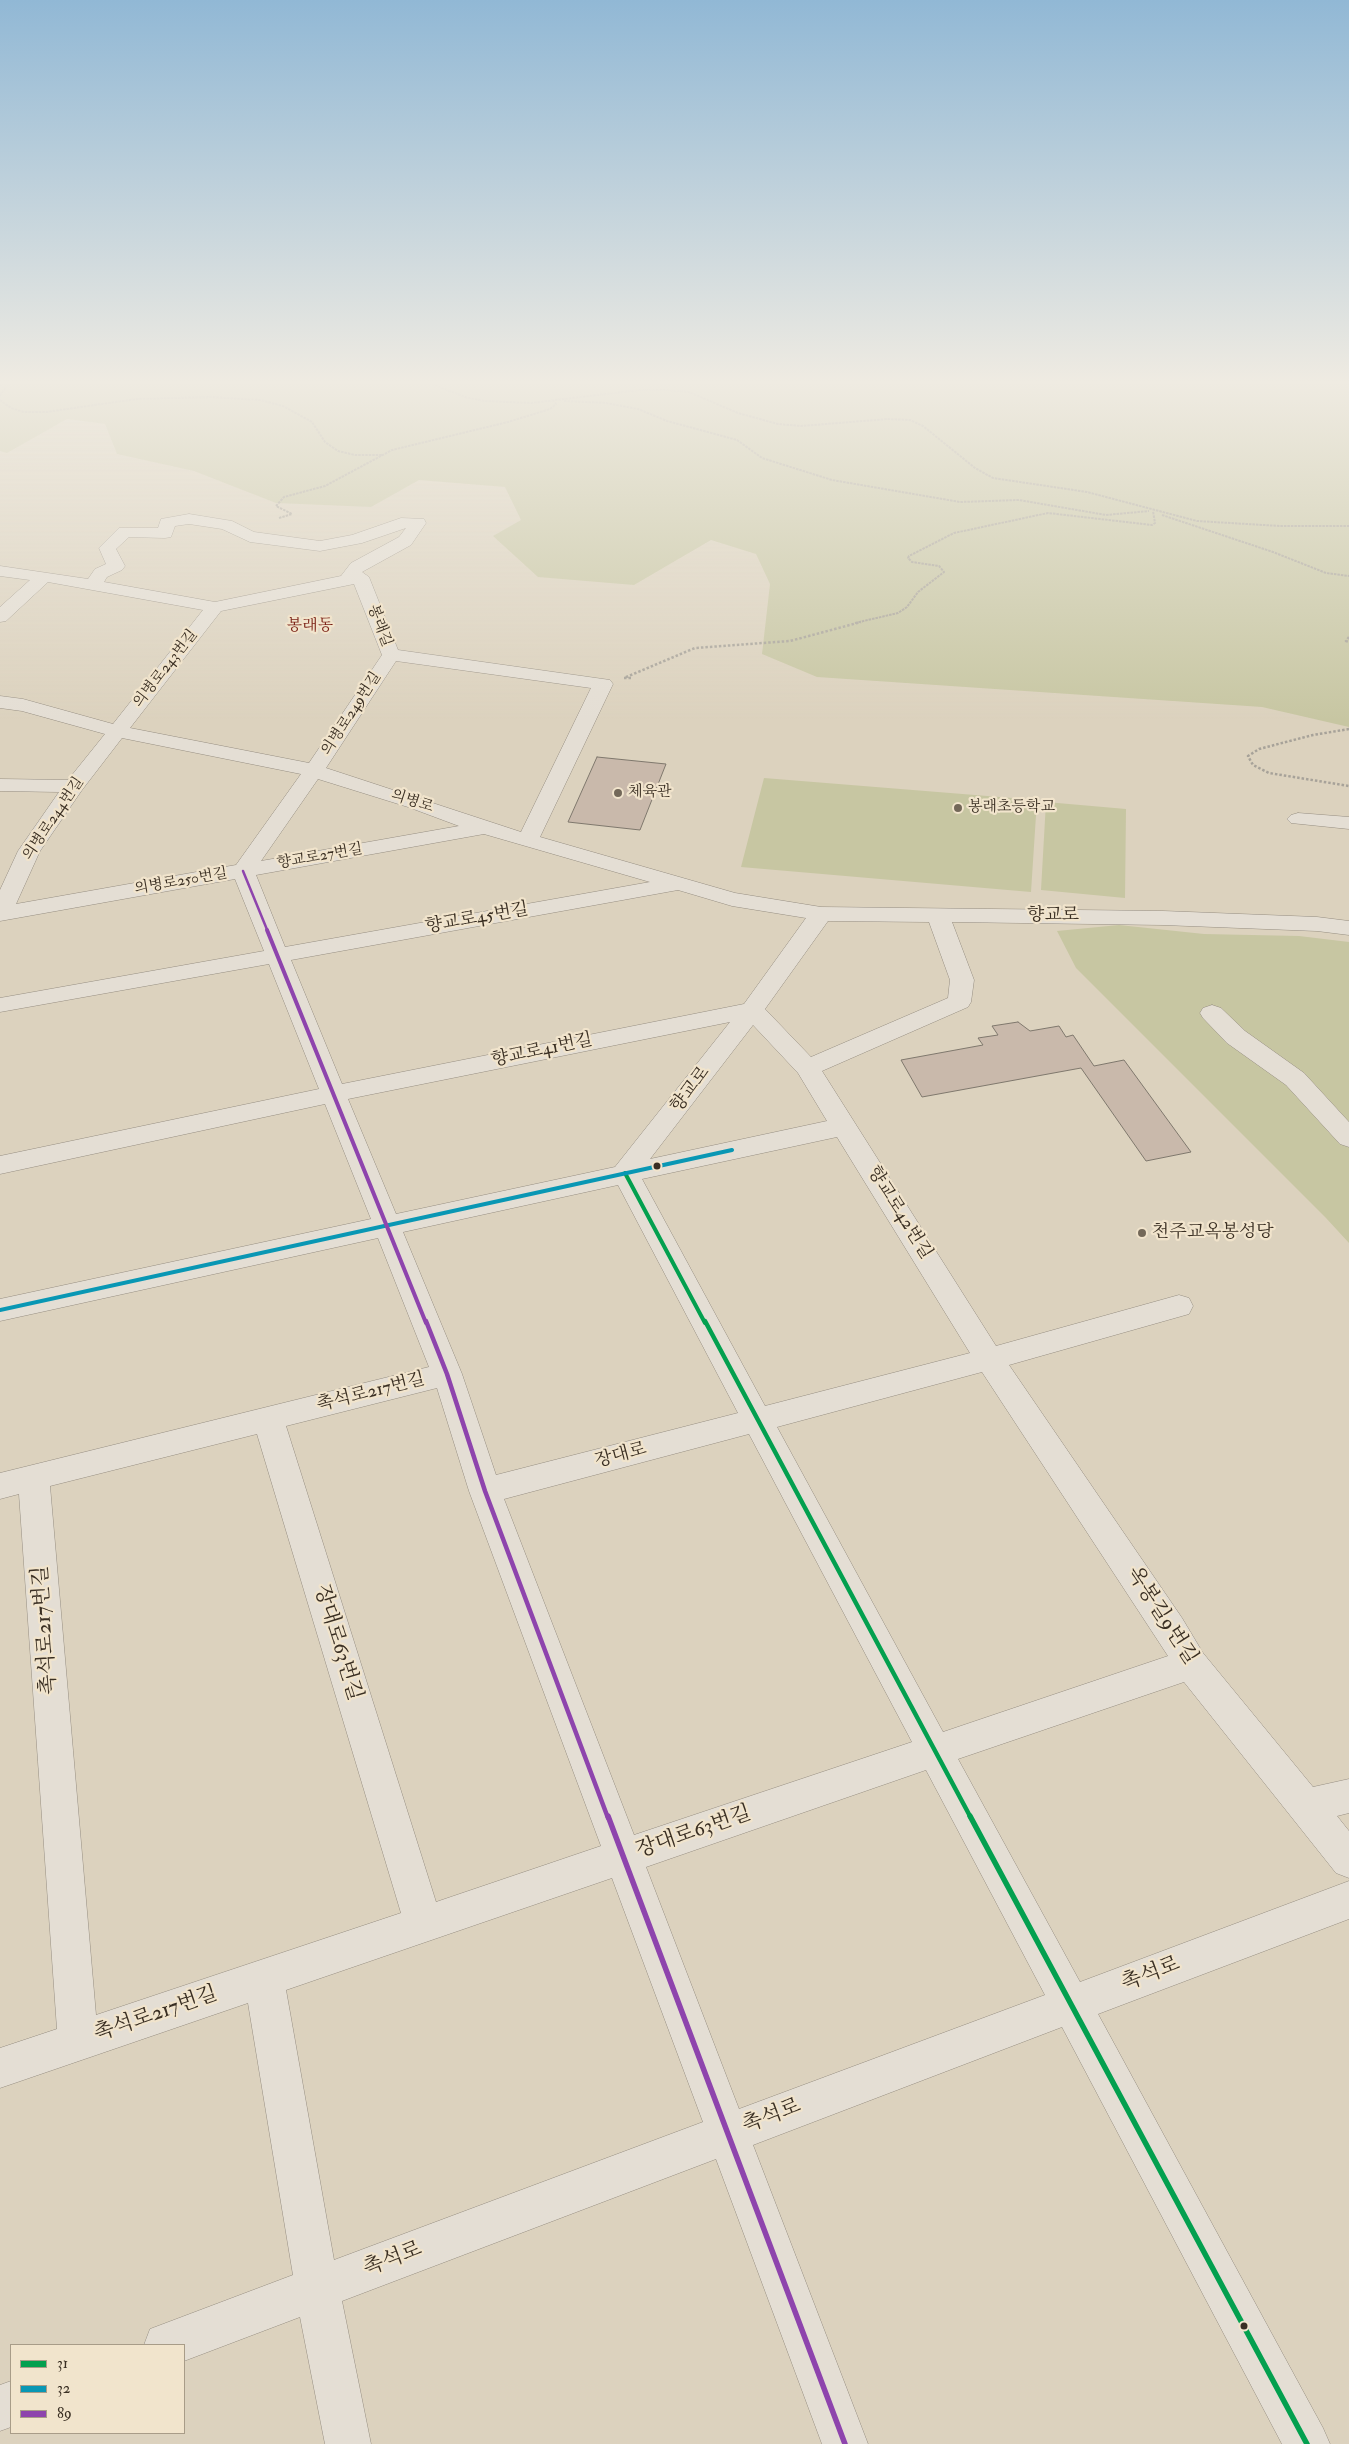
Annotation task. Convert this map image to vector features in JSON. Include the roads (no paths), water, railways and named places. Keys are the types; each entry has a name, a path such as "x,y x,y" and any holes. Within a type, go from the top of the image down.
{"street":[{"path":"0,571 93,584 215,607 348,580 357,567 406,541 418,523 401,523 356,538 320,546 250,537 234,528 189,519 167,524 166,533 125,532 107,548 116,566 101,573 93,584"},
{"path":"0,617 44,576"},
{"name":"봉래길","path":"348,580 360,577 391,655 603,684 528,840"},
{"name":"의병로243번길","path":"117,731 215,607"},
{"name":"의병로249번길","path":"314,772 391,655"},
{"name":"의병로","path":"0,702 24,705 117,731 302,767 415,802 485,828 678,884 732,899 821,914"},
{"name":"의병로244번길","path":"0,914 29,851 74,786 117,731"},
{"name":"의병로250번길","path":"0,914 243,871 314,772"},
{"path":"0,785 74,786"},
{"path":"1298,819 1349,823"},
{"name":"향교로27번길","path":"243,871 485,828"},
{"path":"243,871 385,1226 447,1374 485,1491 845,2444"},
{"name":"향교로45번길","path":"276,955 678,884"},
{"name":"향교로","path":"625,1173 638,1160 752,1010 821,914 939,917 1163,918 1347,923"},
{"path":"807,1068 959,1002 962,980 939,917"},
{"path":"0,1005 276,955"},
{"name":"향교로42번길","path":"752,1010 807,1068 989,1359"},
{"name":"향교로41번길","path":"333,1094 752,1010"},
{"path":"1212,1013 1236,1037 1296,1079 1349,1138"},
{"path":"0,1165 333,1094"},
{"path":"0,1310 845,1126"},
{"path":"625,1173 1307,2444"},
{"name":"장대로","path":"485,1491 989,1359 1179,1306"},
{"name":"옥봉길9번길","path":"989,1359 1164,1620 1191,1664 1349,1860"},
{"name":"촉석로217번길","path":"0,1486 447,1374"},
{"name":"장대로63번길","path":"268,1419 424,1925"},
{"name":"촉석로217번길","path":"34,1478 78,2042 264,1979"},
{"name":"장대로63번길","path":"264,1979 1191,1664"},
{"path":"1306,1806 1349,1796"},
{"name":"촉석로","path":"169,2344 1349,1900"},
{"path":"264,1979 317,2288 348,2444"},
{"path":"0,2068 78,2042"}],"place":[{"name":"체육관","path":"618,793"},
{"name":"봉래초등학교","path":"958,808"},
{"name":"천주교옥봉성당","path":"1142,1233"}],"district":[{"name":"봉래동","path":"310,627"}]}
